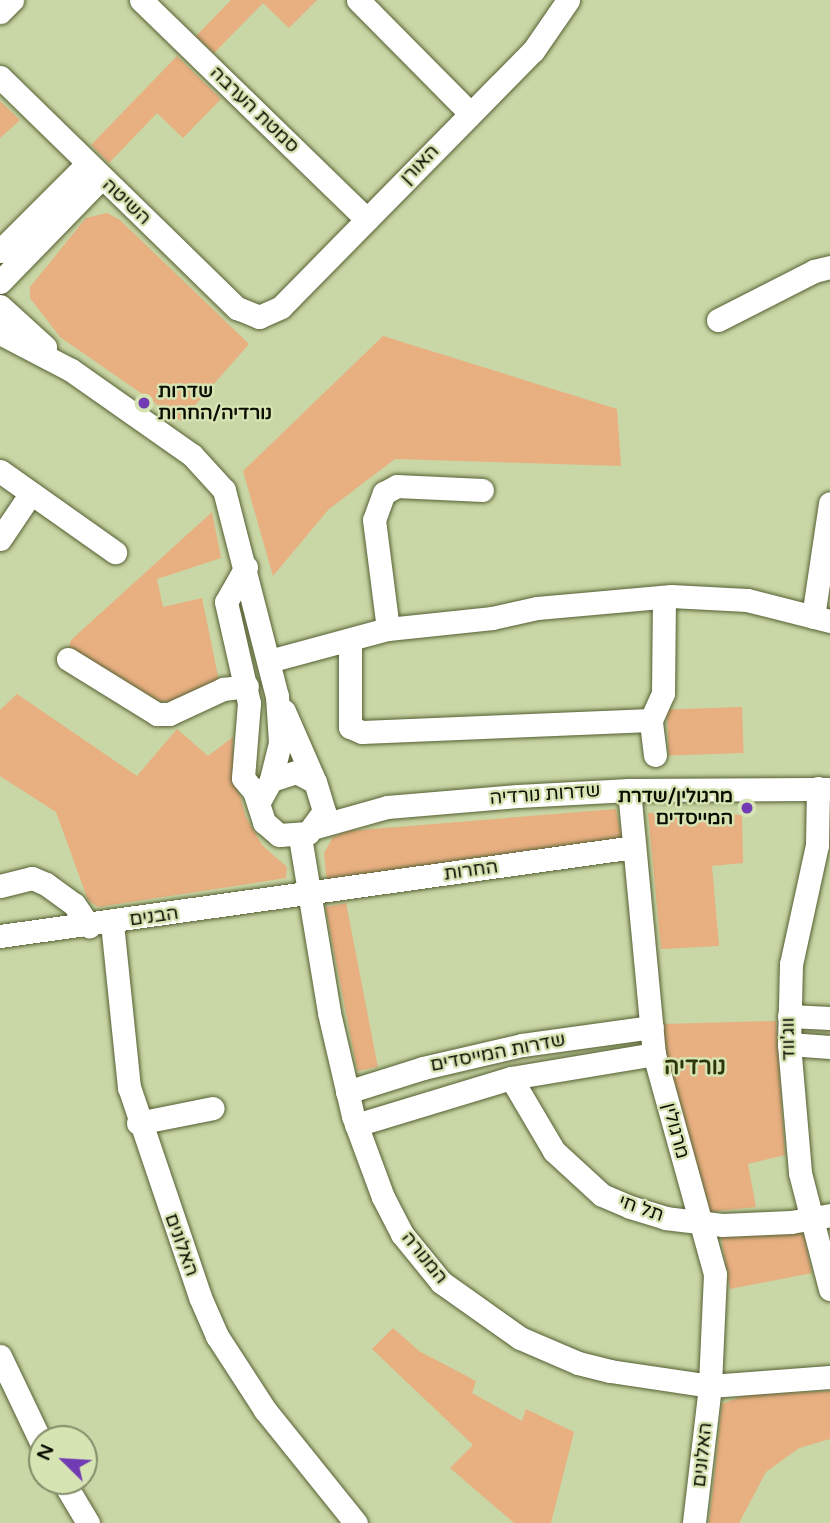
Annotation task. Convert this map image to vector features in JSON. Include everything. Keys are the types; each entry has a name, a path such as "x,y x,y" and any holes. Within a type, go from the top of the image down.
{"street":[{"path":"0,12 12,0"},
{"name":"סמטת הערבה","path":"141,0 367,220"},
{"path":"358,0 470,113"},
{"name":"האורן","path":"260,317 281,307 544,38 568,0"},
{"name":"השיטה","path":"0,77 237,308 260,317"},
{"path":"0,251 94,171"},
{"path":"0,282 94,171"},
{"path":"718,320 814,271 830,267"},
{"path":"0,306 71,370 205,465 229,503 277,696 280,743 271,780 259,802"},
{"path":"0,333 71,370"},
{"path":"0,471 115,552"},
{"path":"388,629 374,520 384,493 397,486 482,489"},
{"path":"0,539 32,494"},
{"path":"269,661 388,629 492,618 537,608 664,597 747,600 821,619 830,503"},
{"path":"246,567 226,602 247,686 250,722 241,767 270,830 308,832 324,810 318,786 277,696"},
{"path":"655,755 651,720 663,693 664,597"},
{"path":"350,641 350,727 362,732 651,720"},
{"path":"68,659 157,714 169,714 223,689 247,686"},
{"path":"271,780 296,772 318,786"},
{"name":"שדרות נורדיה","path":"318,786 345,804 387,807 629,790 824,788"},
{"name":"ווג'ווד","path":"824,788 823,845 798,921 789,1044 795,1139 820,1217 830,1289"},
{"name":"מרגולין","path":"629,790 654,1054 715,1274 710,1386"},
{"name":"שדרות נורדיה","path":"308,832 387,807"},
{"name":"המנורה","path":"308,832 307,895 356,1125 383,1197 402,1234 460,1300 520,1338 578,1363 650,1381 710,1386 830,1377"},
{"name":"החרות","path":"307,895 634,847"},
{"path":"0,886 32,878 46,884 74,904 89,926"},
{"name":"הבנים","path":"0,936 307,895"},
{"name":"האלונים","path":"112,923 123,1054 138,1123 217,1336 265,1410 356,1523"},
{"path":"789,1016 830,1018"},
{"name":"שדרות המייסדים","path":"347,1092 423,1068 522,1045 652,1027"},
{"path":"789,1044 830,1047"},
{"name":"שדרות המייסדים","path":"356,1125 511,1078 654,1054"},
{"name":"תל חי","path":"511,1078 554,1151 602,1195 665,1218 703,1224 820,1217"},
{"path":"138,1123 213,1108"},
{"path":"0,1356 33,1425"},
{"name":"האלונים","path":"694,1523 710,1386"},
{"path":"71,1495 88,1523"}],"shaded area":[{"path":"231,0 317,0 289,28 263,3 214,53 196,36"},
{"path":"177,56 221,99 183,138 157,113 109,163 91,145"},
{"path":"0,101 20,120 0,138"},
{"path":"107,213 120,220 249,344 181,421 60,337 30,298 30,287 86,218"},
{"path":"383,336 617,409 621,466 395,459 329,509 273,576 243,471"},
{"path":"212,512 221,558 157,579 163,607 202,598 219,681 168,702 156,701 69,648 71,640"},
{"path":"17,694 137,776 177,729 208,756 233,737 233,771 246,817 262,845 287,867 286,878 98,907 88,900 56,812 0,776 0,710"},
{"path":"742,707 744,753 669,756 667,710"},
{"path":"616,809 622,839 327,884 324,853 333,837 348,831"},
{"path":"648,813 742,815 743,863 712,866 719,946 661,949"},
{"path":"346,903 378,1067 357,1071 325,907"},
{"path":"776,1021 785,1155 748,1164 756,1207 709,1212 664,1055 662,1024"},
{"path":"799,1231 804,1236 812,1273 730,1289 721,1236"},
{"path":"393,1328 419,1351 476,1381 472,1393 522,1421 526,1409 574,1432 551,1523 514,1523 450,1468 473,1445 372,1349"},
{"path":"830,1391 830,1439 799,1448 766,1472 739,1523 709,1523 722,1404 745,1395"}],"place":[{"name":"שדרות נורדיה/החרות","path":"144,403"},
{"name":"מרגולין/שדרת המייסדים","path":"747,808"}],"district":[{"name":"נורדיה","path":"695,1067"}]}
